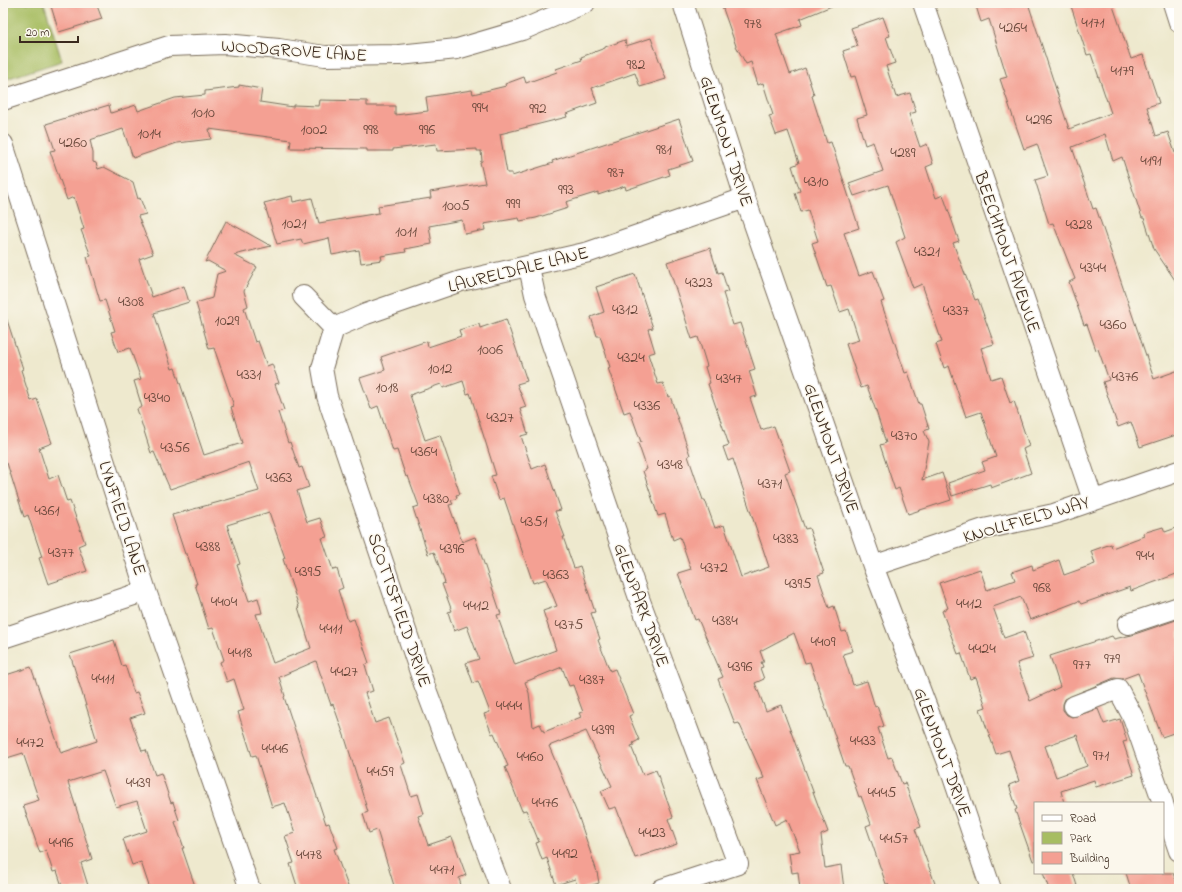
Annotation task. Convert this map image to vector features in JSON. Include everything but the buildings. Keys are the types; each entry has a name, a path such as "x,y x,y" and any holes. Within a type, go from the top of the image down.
{"street":[{"name":"WOODGROVE LANE","path":"3,100 169,46 225,44 279,49 325,56 400,55 457,49 514,32 585,3"},
{"name":"GLENMONT DRIVE","path":"683,3 745,198 873,566 950,768 991,889"},
{"name":"BEECHMONT AVENUE","path":"923,3 1093,500"},
{"path":"1173,3 1179,22"},
{"name":"LYNFIELD LANE","path":"3,144 146,591 250,889"},
{"name":"LAURELDALE LANE","path":"334,328 366,314 461,281 529,267 589,252 745,198"},
{"name":"GLENPARK DRIVE","path":"529,267 535,294 640,601 738,864 662,889"},
{"path":"302,296 334,328"},
{"name":"SCOTTSFIELD DRIVE","path":"334,328 322,368 327,396 424,684 501,889"},
{"name":"KNOLLFIELD WAY","path":"873,566 984,530 1054,514 1179,471"},
{"path":"3,638 146,591"},
{"path":"1128,624 1179,607"},
{"path":"1074,706 1118,689 1133,717 1162,802"},
{"path":"1164,807 1179,851"}],"green space":[{"path":"3,3 44,3 62,61 3,80"}]}
